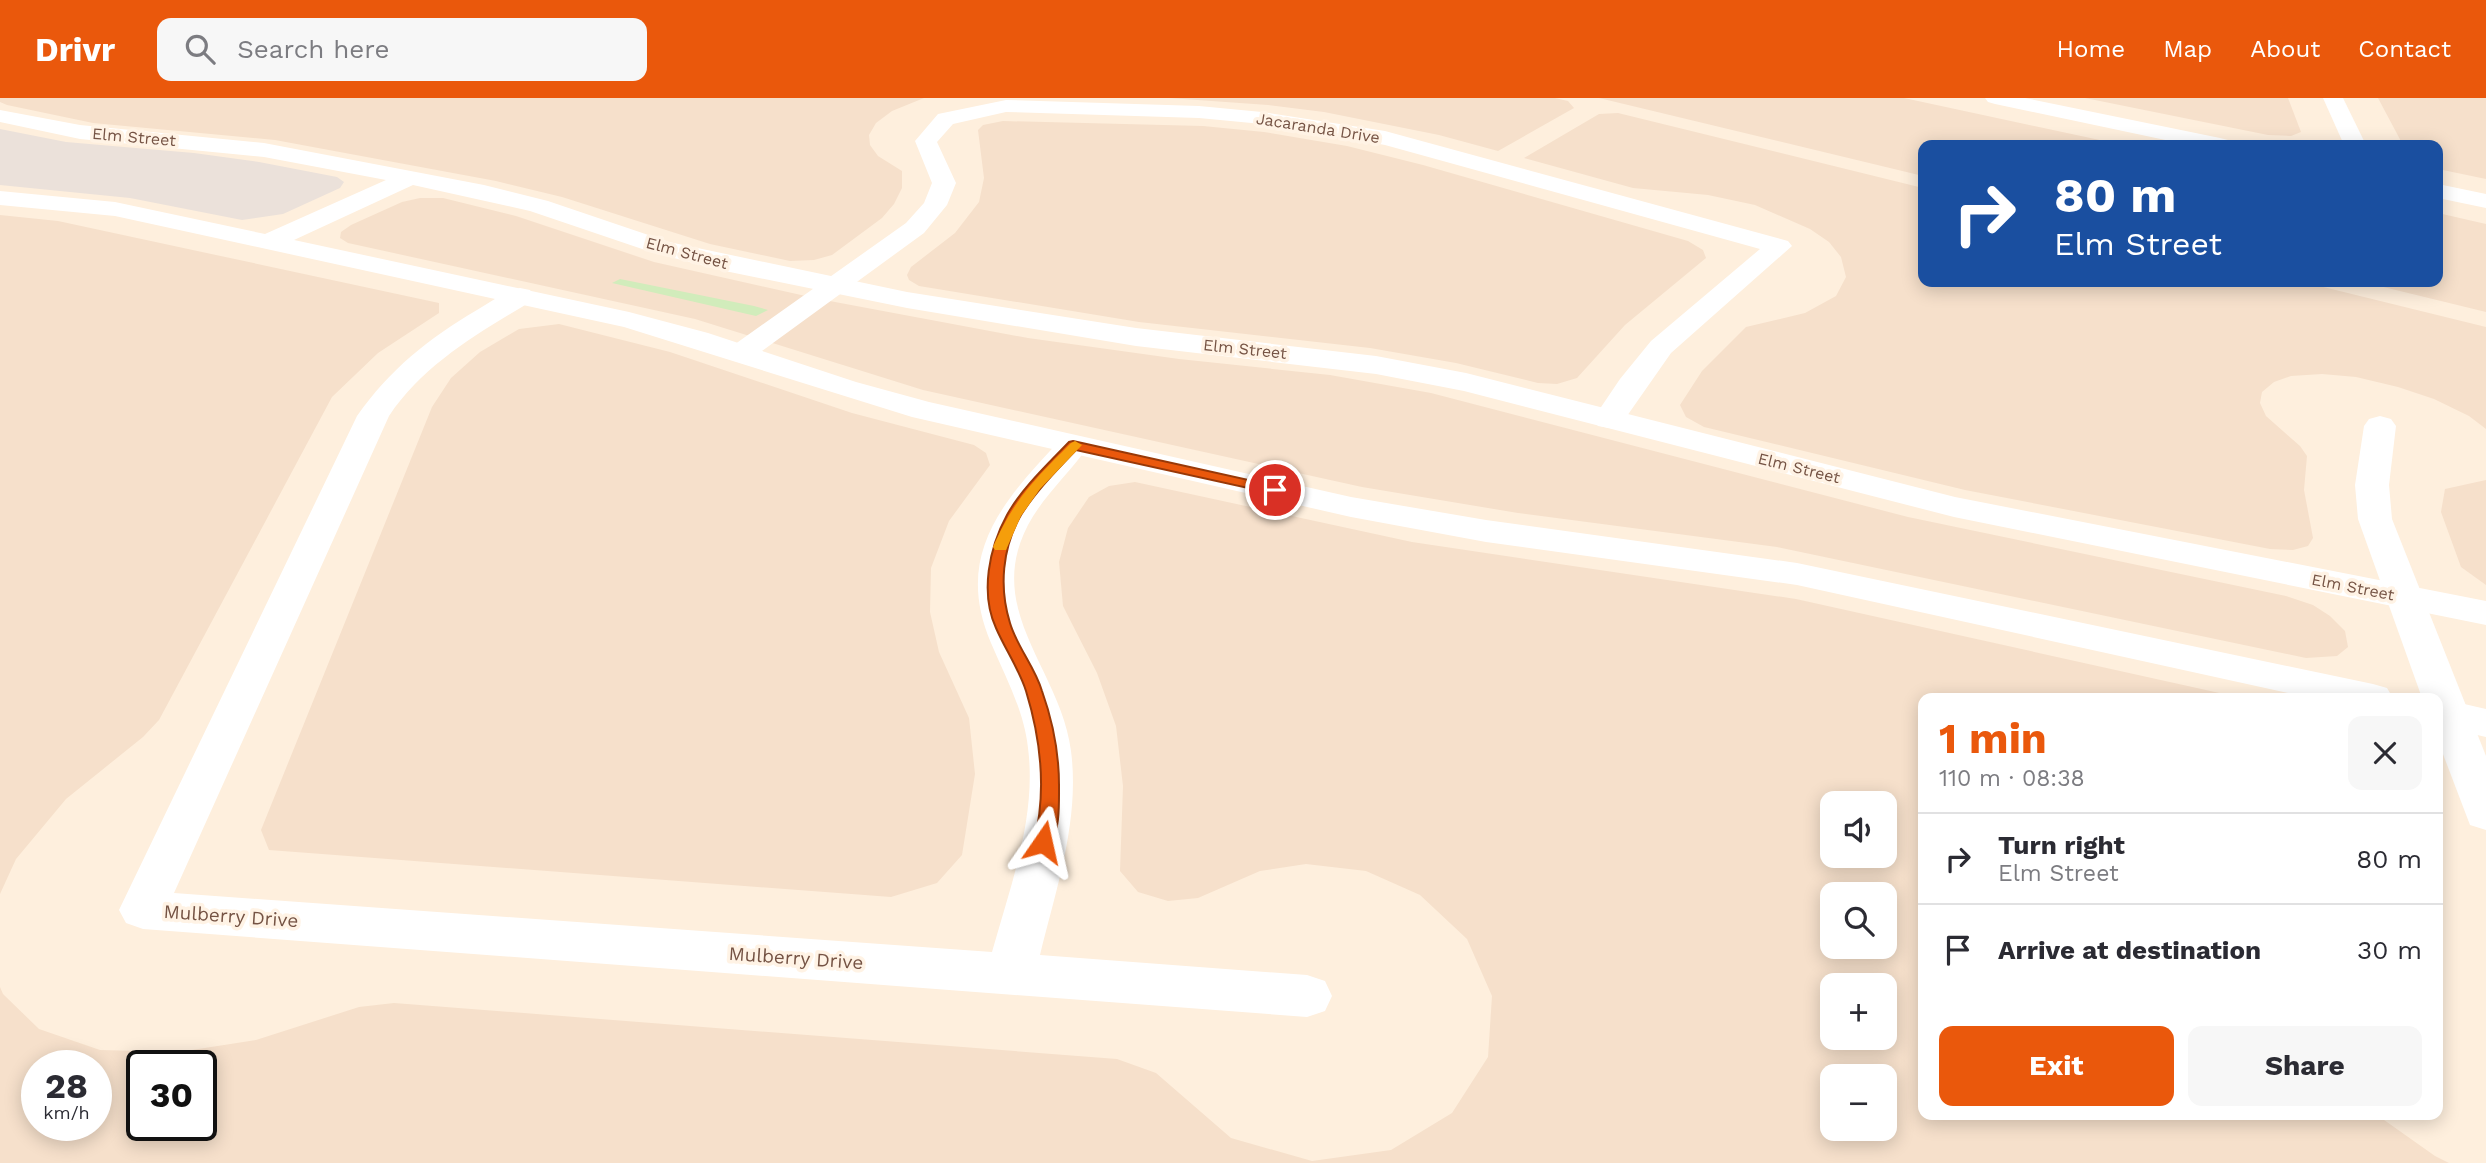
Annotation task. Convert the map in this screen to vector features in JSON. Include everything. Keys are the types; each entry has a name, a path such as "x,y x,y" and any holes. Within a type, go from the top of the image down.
{"street":[{"path":"1994,98 2196,140"},
{"path":"2333,98 2353,140"},
{"name":"Jacaranda Drive","path":"741,353 915,228 935,205 944,183 926,141 946,119 1006,106 1199,112 1324,127 1445,153 1779,246 1661,347 1609,419"},
{"name":"Elm Street","path":"0,116 80,132 264,150 410,178 539,206 648,243 696,256 1030,322 1376,365 1466,382 1954,507 2486,613"},
{"path":"268,242 410,178"},
{"path":"2443,192 2486,201"},
{"path":"0,198 115,209 629,320 923,410 1351,507 1486,531 1797,574 2349,693"},
{"name":"Mulberry Drive","path":"520,296 443,342 411,367 385,396 373,416 144,910 1307,996"},
{"path":"2380,426 2372,485 2375,519 2403,597 2458,717 2486,813"},
{"path":"1011,974 1050,816 1050,750 1033,688 1002,624 995,584 1000,549 1014,515 1035,486 1073,445"}],"shaded area":[{"path":"0,98 924,98 892,111 876,123 869,135 870,145 878,156 902,171 902,188 894,204 882,218 832,255 814,260 790,261 710,244 562,197 496,181 275,140 93,123 7,105 0,102"},
{"path":"1169,98 1555,98 1568,101 1574,108 1498,151 1439,135 1324,112"},
{"path":"1599,98 1904,98 2100,140 1918,140 1918,175"},
{"path":"2085,98 2288,98 2301,132 2291,136 2268,135"},
{"path":"2378,98 2486,98 2486,179 2443,170 2443,140 2400,140"},
{"path":"1618,113 1918,187 1918,287 2323,287 2486,327 2486,429 2469,416 2434,399 2356,377 2322,374 2291,376 2274,382 2262,392 2260,403 2266,416 2300,446 2307,456 2304,490 2313,538 2308,546 2293,550 2270,549 1965,490 1704,427 1686,417 1680,405 1702,371 1746,327 1805,313 1836,296 1846,277 1841,257 1829,242 1810,229 1755,205 1708,195 1633,188 1524,158 1599,114"},
{"path":"1003,121 1203,126 1264,132 1347,146 1688,241 1703,250 1706,258 1625,325 1577,378 1557,384 1538,383 1456,363 1370,348 1139,322 919,286 909,280 907,275 911,267 955,233 979,202 984,178 978,130 983,125"},
{"path":"0,129 66,142 194,153 259,162 337,177 344,182 340,188 283,214 242,220 130,198 0,185"},
{"path":"420,198 443,198 516,216 654,262 819,299 1028,338 1179,359 1330,375 1431,393 1908,517 2286,596 2313,605 2330,616 2345,631 2348,647 2337,656 2306,658 1777,547 1518,513 1362,487 923,390 695,319 348,243 340,238 341,232 351,225 402,202"},
{"path":"2443,214 2486,224 2486,312 2384,287 2443,287"},
{"path":"0,215 58,221 439,303 439,313 378,353 332,397 159,720 143,737 66,799 16,859 0,894"},
{"path":"559,324 670,352 852,413 974,445 986,453 990,465 949,521 931,568 930,612 939,652 969,718 975,774 962,855 937,883 891,897 269,850 261,830 432,407 451,378 480,352 519,329"},
{"path":"2486,480 2486,585 2461,567 2441,512 2445,489"},
{"path":"1135,482 1412,542 1796,599 2219,693 1918,693 1918,1120 2384,1120 2449,1163 0,1163 0,987 3,994 39,1029 100,1050 21,1050 21,1141 112,1141 112,1050 126,1051 126,1141 217,1141 217,1050 192,1050 256,1040 359,1007 394,1003 1117,1059 1156,1073 1231,1138 1312,1161 1391,1150 1452,1113 1488,1057 1492,996 1467,939 1420,895 1366,871 1306,864 1260,871 1198,898 1168,901 1138,892 1120,871 1123,786 1116,726 1097,673 1063,606 1059,562 1068,528 1089,497 1109,486"}],"green space":[{"path":"620,279 768,310 756,316 612,283"}],"slow traffic":[{"path":"1001,547 1014,515 1035,486 1075,445"}],"route":[{"path":"1043,842 1050,816 1050,750 1033,688 1002,624 995,584 1000,549 1014,515 1035,486 1073,445 1275,490"}]}
